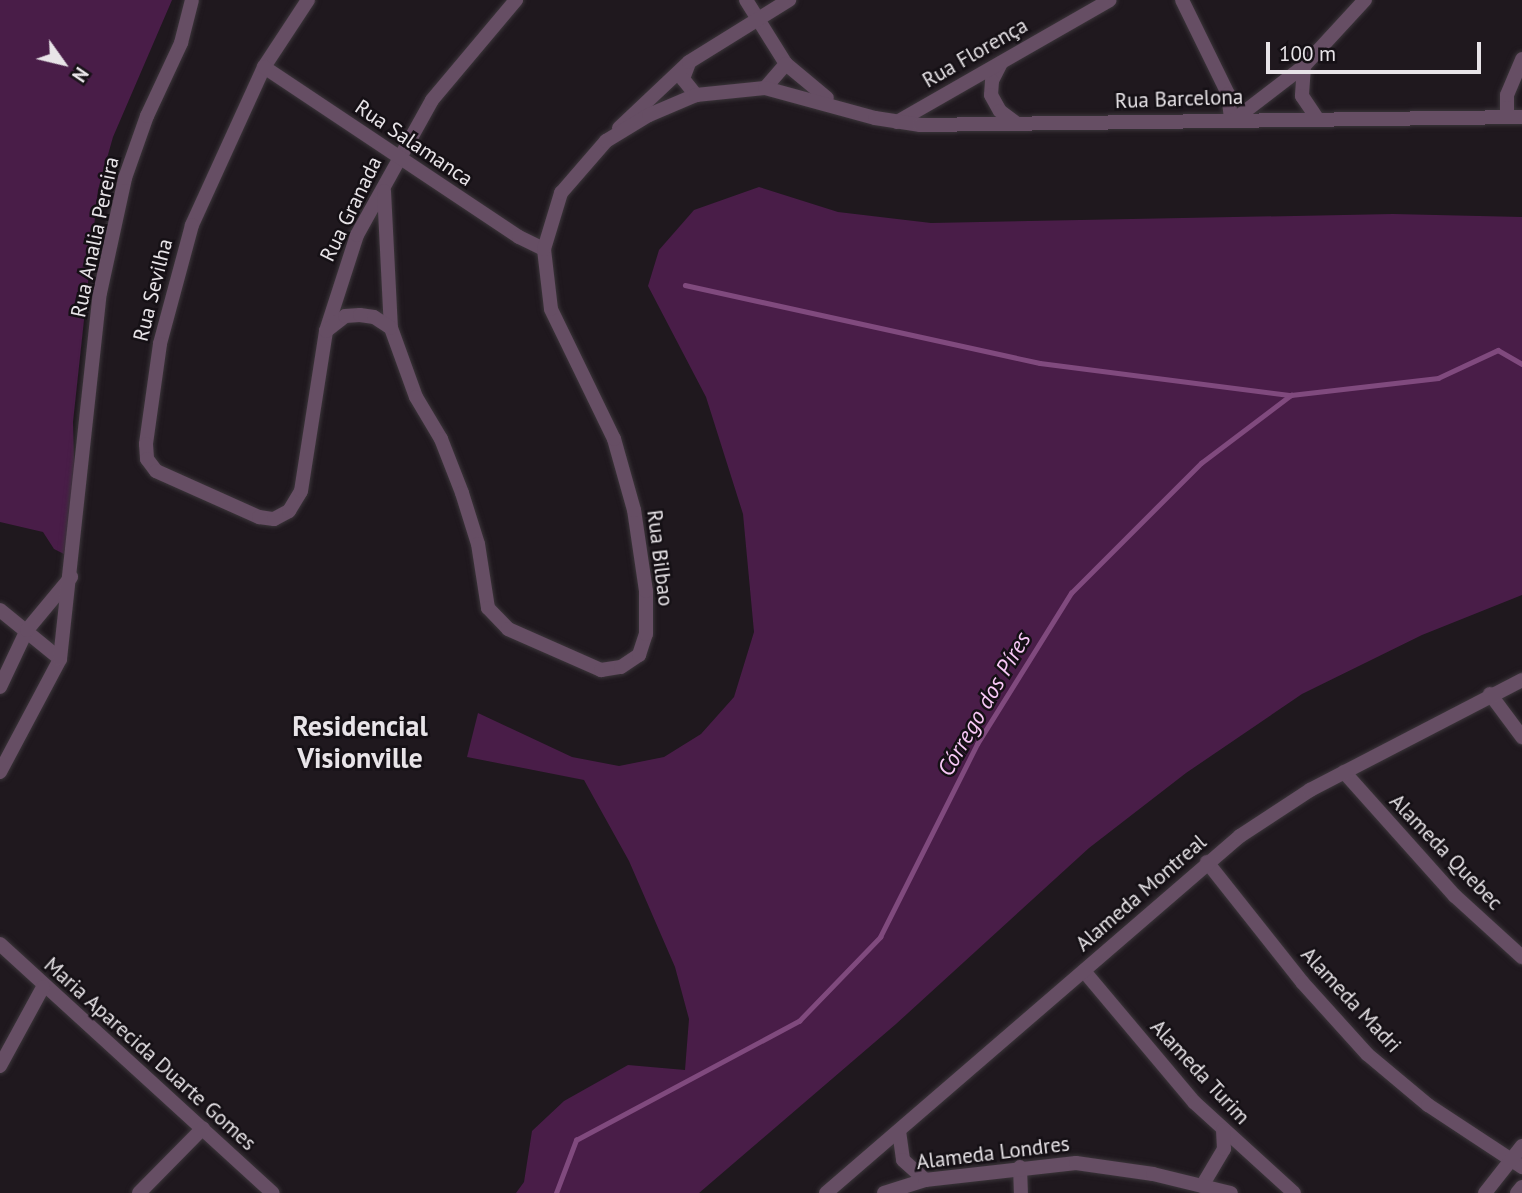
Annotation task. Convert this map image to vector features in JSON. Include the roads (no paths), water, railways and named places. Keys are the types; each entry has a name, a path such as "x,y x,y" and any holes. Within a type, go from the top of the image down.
{"street":[{"name":"Rua Analia Pereira","path":"60,659 100,293 125,178 147,116 181,43 192,0"},
{"name":"Rua Sevilha","path":"289,511 274,519 259,517 172,480 156,471 147,459 146,444 166,317 192,225 264,67 308,0"},
{"name":"Rua Granada","path":"289,511 301,491 326,331 357,235 384,191 432,100 464,56 516,0"},
{"path":"746,0 786,64 840,106"},
{"path":"606,141 689,62 789,0"},
{"name":"Rua Florença","path":"897,122 1110,0"},
{"path":"1182,0 1228,94 1233,119 1304,66 1366,0"},
{"path":"1507,117 1507,94 1522,59"},
{"path":"689,62 682,79 696,95"},
{"path":"1002,62 992,80 991,95 1000,111 1017,124"},
{"path":"765,88 786,64"},
{"path":"1304,66 1302,96 1317,118"},
{"name":"Rua Salamanca","path":"264,67 527,242 544,248"},
{"name":"Rua Bilbao","path":"384,191 391,328 416,397 441,439 462,493 478,544 488,608 495,620 586,666 621,667 639,655 646,634 646,591 634,510 614,439 551,309 544,248 561,193 606,141 649,115 696,95 765,88 840,106"},
{"name":"Rua Barcelona","path":"840,106 897,122 1017,124 1522,117"},
{"path":"326,331 345,316 360,315 374,317 391,328"},
{"path":"0,687 27,630 71,577"},
{"path":"0,610 60,659 0,772"},
{"name":"Alameda Montreal","path":"826,1193 1207,862 1310,790 1490,694 1522,680"},
{"path":"1490,694 1522,737"},
{"name":"Alameda Quebec","path":"1344,772 1455,896 1522,957"},
{"name":"Alameda Madri","path":"1207,862 1302,982 1367,1054 1428,1105 1516,1163"},
{"name":"Maria Aparecida Duarte Gomes","path":"0,944 43,987 274,1193"},
{"name":"Alameda Turim","path":"1084,971 1223,1130 1294,1193"},
{"path":"0,1066 43,987"},
{"path":"139,1193 203,1128"},
{"path":"1202,1186 1224,1149 1223,1130"},
{"path":"899,1131 903,1160 925,1180"},
{"path":"1485,1193 1516,1163 1522,1146"},
{"name":"Alameda Londres","path":"884,1193 925,1180 1020,1167 1076,1163 1231,1193"},
{"path":"1020,1167 1021,1193"},
{"path":"1517,1193 1522,1187"}],"waterway":[{"path":"685,285 1040,363 1291,395"},
{"name":"Córrego dos Píres","path":"556,1193 576,1140 799,1021 880,937 977,744 1071,593 1201,463 1291,395 1438,378 1498,350 1522,364"}],"district":[{"name":"Residencial Visionville","path":"360,742"}]}
